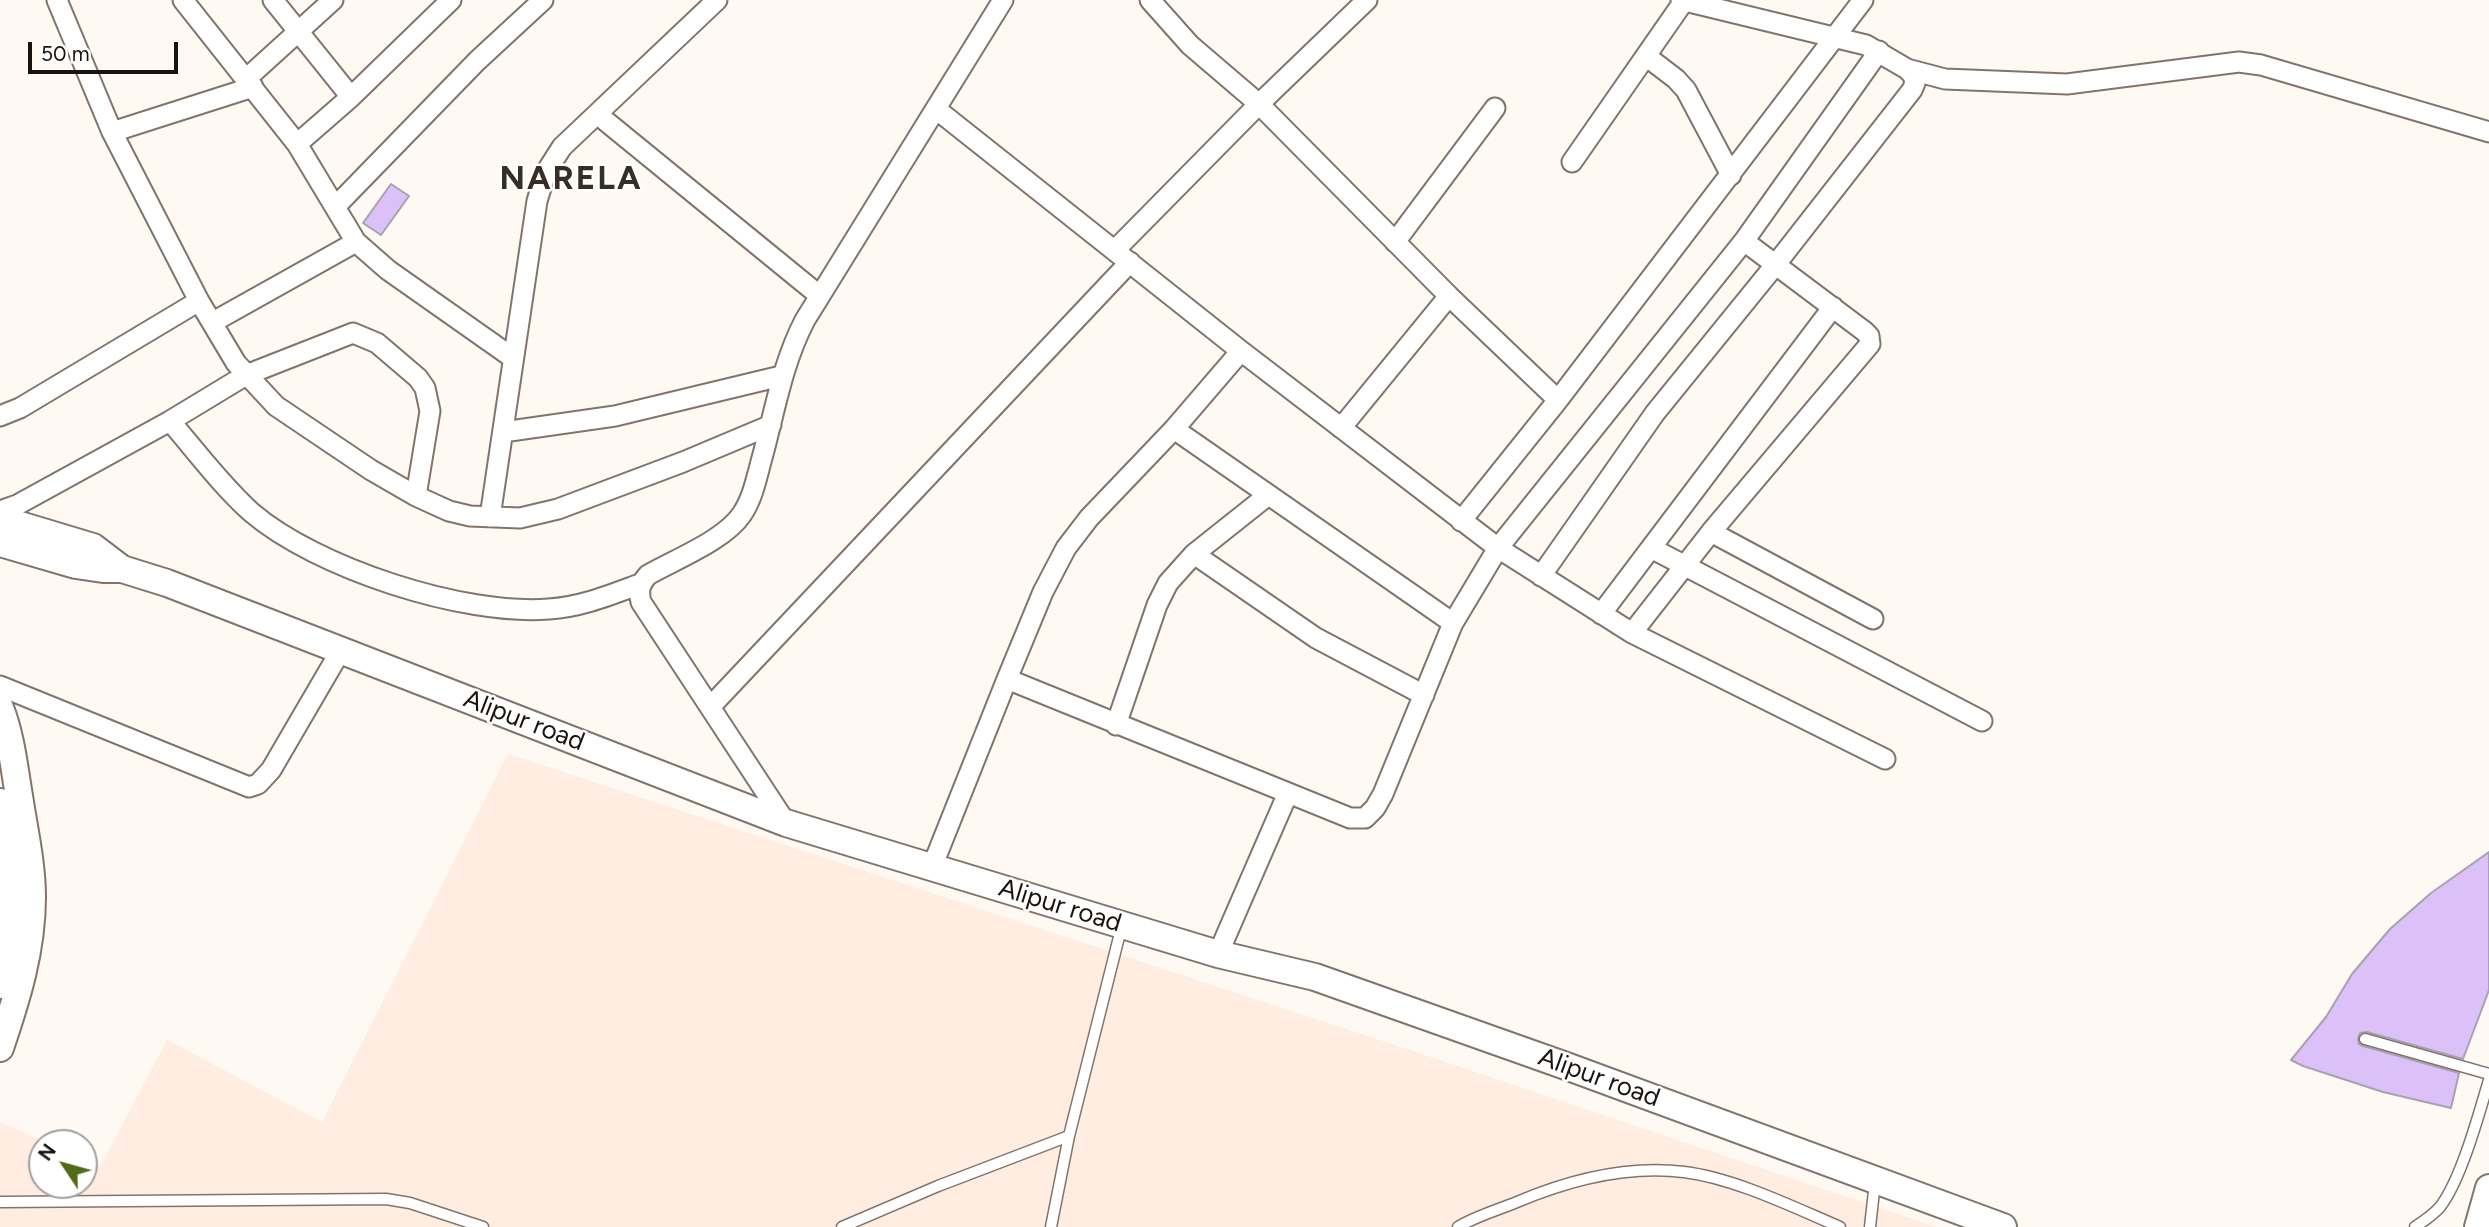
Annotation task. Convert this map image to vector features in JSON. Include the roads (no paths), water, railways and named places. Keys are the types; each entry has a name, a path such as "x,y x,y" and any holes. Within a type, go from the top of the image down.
{"street":[{"path":"57,0 112,132 236,363 276,406 371,470 449,512 520,518 558,509 683,462 771,425"},
{"path":"183,0 297,144 356,242 388,270 513,358"},
{"path":"273,0 351,97"},
{"path":"112,132 250,83 298,32 333,0"},
{"path":"335,207 477,61 543,0"},
{"path":"490,517 537,201 546,172 562,147 718,0"},
{"path":"170,421 232,493 252,512 296,543 391,583 475,604 535,610 579,606 640,584 648,575 727,529 742,514 752,493 781,376 792,344 1003,0"},
{"path":"1150,0 1190,45 1259,104 1449,296 1558,400"},
{"path":"712,706 1259,104 1367,0"},
{"path":"1572,162 1682,0 1866,46 1908,69 1945,79 2067,84 2239,62 2261,65 2489,132"},
{"path":"1461,521 1558,400 1863,0"},
{"path":"297,144 351,97 441,4"},
{"path":"1007,679 1350,818 1365,818 1383,794 1452,623 1498,548 1744,241 1878,51"},
{"path":"1646,56 1686,89 1731,175"},
{"path":"1541,576 1655,414 1912,90 1913,75 1908,69"},
{"path":"1395,242 1495,108"},
{"path":"936,109 1241,351 1498,548 1632,633 1885,759"},
{"path":"597,114 820,296"},
{"path":"1632,633 1711,532 1870,344 1869,336 1744,241"},
{"path":"213,322 356,242"},
{"path":"1341,428 1449,296"},
{"path":"0,416 20,408 200,300"},
{"path":"1601,614 1833,307"},
{"path":"0,511 17,505 170,421 246,375 353,333 377,343 418,378 429,398 430,411 416,496"},
{"path":"932,867 1043,592 1066,548 1089,517 1174,429 1241,351"},
{"path":"503,432 615,416 781,376"},
{"path":"1174,429 1452,623"},
{"path":"1116,725 1157,605 1168,583 1194,554 1267,496"},
{"name":"Alipur road","path":"0,519 93,547 122,569"},
{"path":"1711,532 1873,619"},
{"name":"Alipur road","path":"0,543 76,565 122,569 167,583 786,822 1218,954 1328,982 1566,1066 2003,1227"},
{"path":"1651,548 1982,721"},
{"path":"1194,554 1316,638 1424,695"},
{"path":"640,584 641,602 786,822"},
{"path":"0,686 249,787 258,784 271,770 341,650"},
{"path":"0,708 8,728 27,844 15,891 8,953 0,985"},
{"path":"1218,954 1288,793"},
{"path":"0,802 27,956 0,1048"},
{"path":"2478,1227 2489,1188"}],"lane":[{"path":"1052,1227 1069,1136 1122,925"},
{"path":"2365,1039 2489,1074"},
{"path":"2415,1227 2441,1206 2470,1139 2489,1080"},
{"path":"842,1227 937,1186 1069,1136"},
{"path":"1458,1227 1549,1189 1595,1176 1644,1171 1685,1172 1724,1182 1787,1204 1840,1227"},
{"path":"1870,1227 1875,1181"},
{"path":"0,1202 386,1199 410,1203 483,1227"}],"district":[{"name":"NARELA","path":"571,179"}]}
